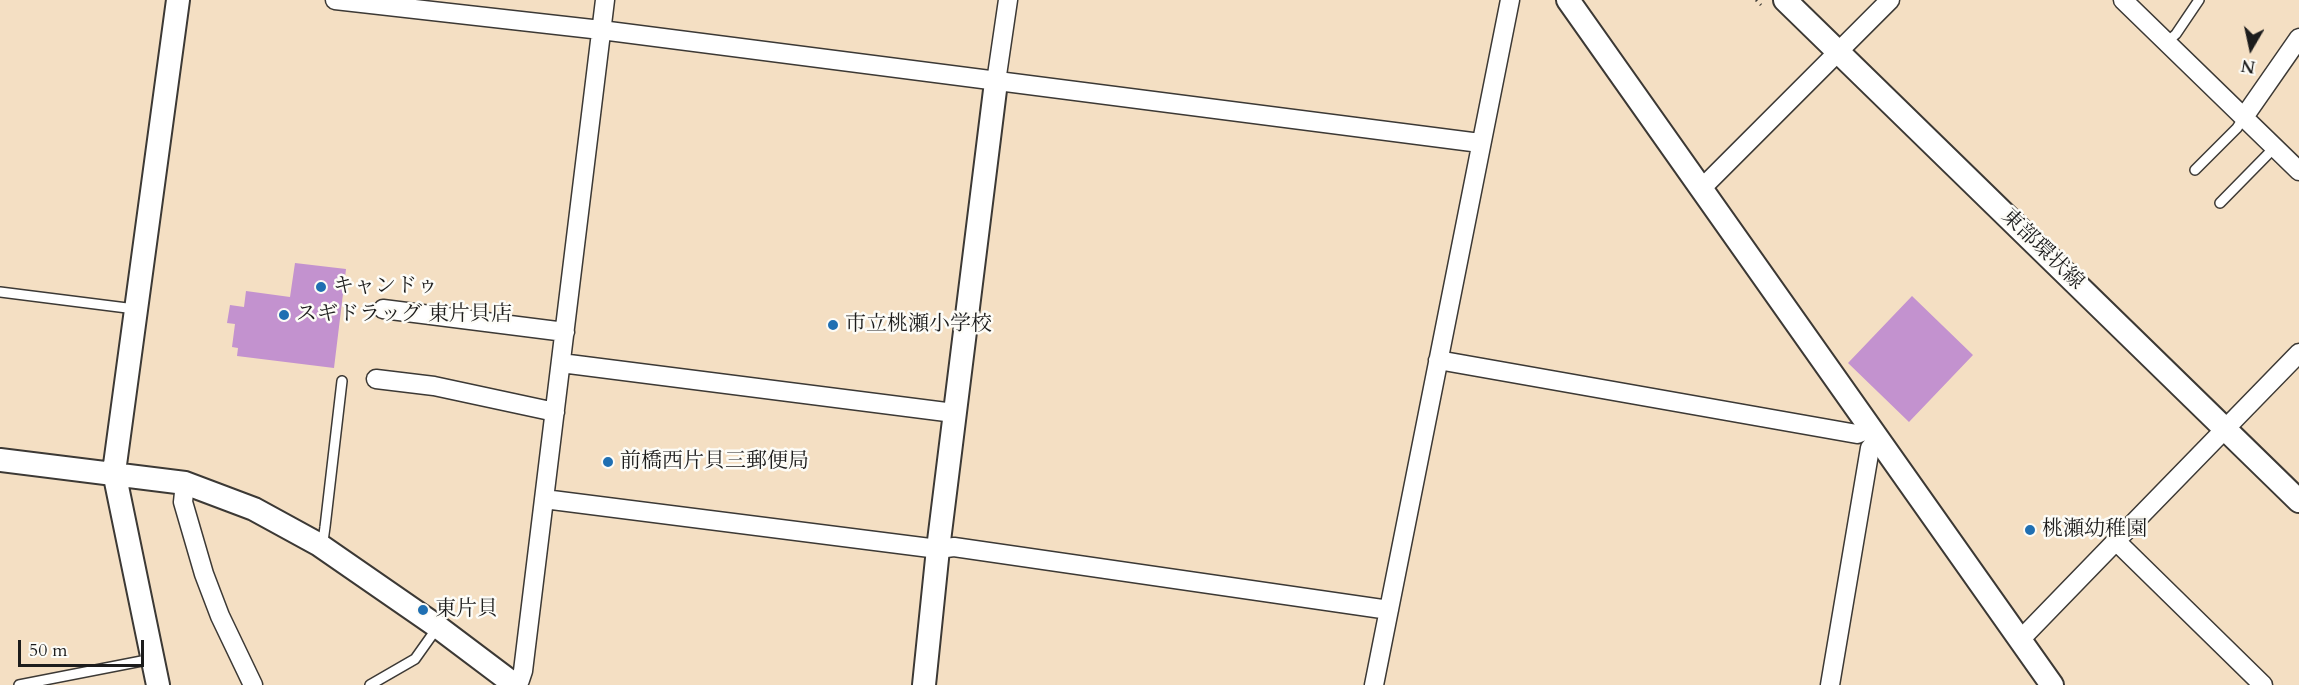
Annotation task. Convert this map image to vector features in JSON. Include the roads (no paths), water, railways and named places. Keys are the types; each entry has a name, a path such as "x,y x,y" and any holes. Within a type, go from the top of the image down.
{"street":[{"path":"158,685 114,472 178,0"},
{"path":"335,0 601,30 1480,143"},
{"path":"0,460 114,472 185,483 254,509 318,544 438,627 511,684 520,680 523,671 565,332 604,0"},
{"path":"924,685 954,413 1008,0"},
{"path":"1374,685 1510,0"},
{"path":"1568,0 2052,685"},
{"name":"東部環状線","path":"1785,0 2299,501"},
{"path":"1701,189 1890,0"},
{"path":"2123,0 2299,171"},
{"path":"2244,117 2299,38"},
{"path":"383,309 565,332"},
{"path":"2020,640 2299,353"},
{"path":"1438,360 1857,434 1875,433"},
{"path":"561,363 954,413"},
{"path":"376,379 434,386 555,412"},
{"path":"1830,685 1870,448 1875,433"},
{"path":"185,483 183,502 204,574 220,616 254,685"},
{"path":"543,499 938,549 954,547 1389,610"},
{"path":"2116,541 2263,685"}],"lane":[{"path":"2167,42 2176,34 2199,0"},
{"path":"2195,170 2237,128 2244,117"},
{"path":"2220,203 2275,147"},
{"path":"0,292 135,309"},
{"path":"318,544 323,541 342,381"},
{"path":"370,685 416,659 438,627"},
{"path":"19,685 154,659"}],"place":[{"name":"キャンドゥ","path":"321,287"},
{"name":"スギドラッグ 東片貝店","path":"284,315"},
{"name":"市立桃瀬小学校","path":"833,325"},
{"name":"前橋西片貝三郵便局","path":"608,462"},
{"name":"桃瀬幼稚園","path":"2030,530"},
{"name":"東片貝","path":"423,610"}]}
